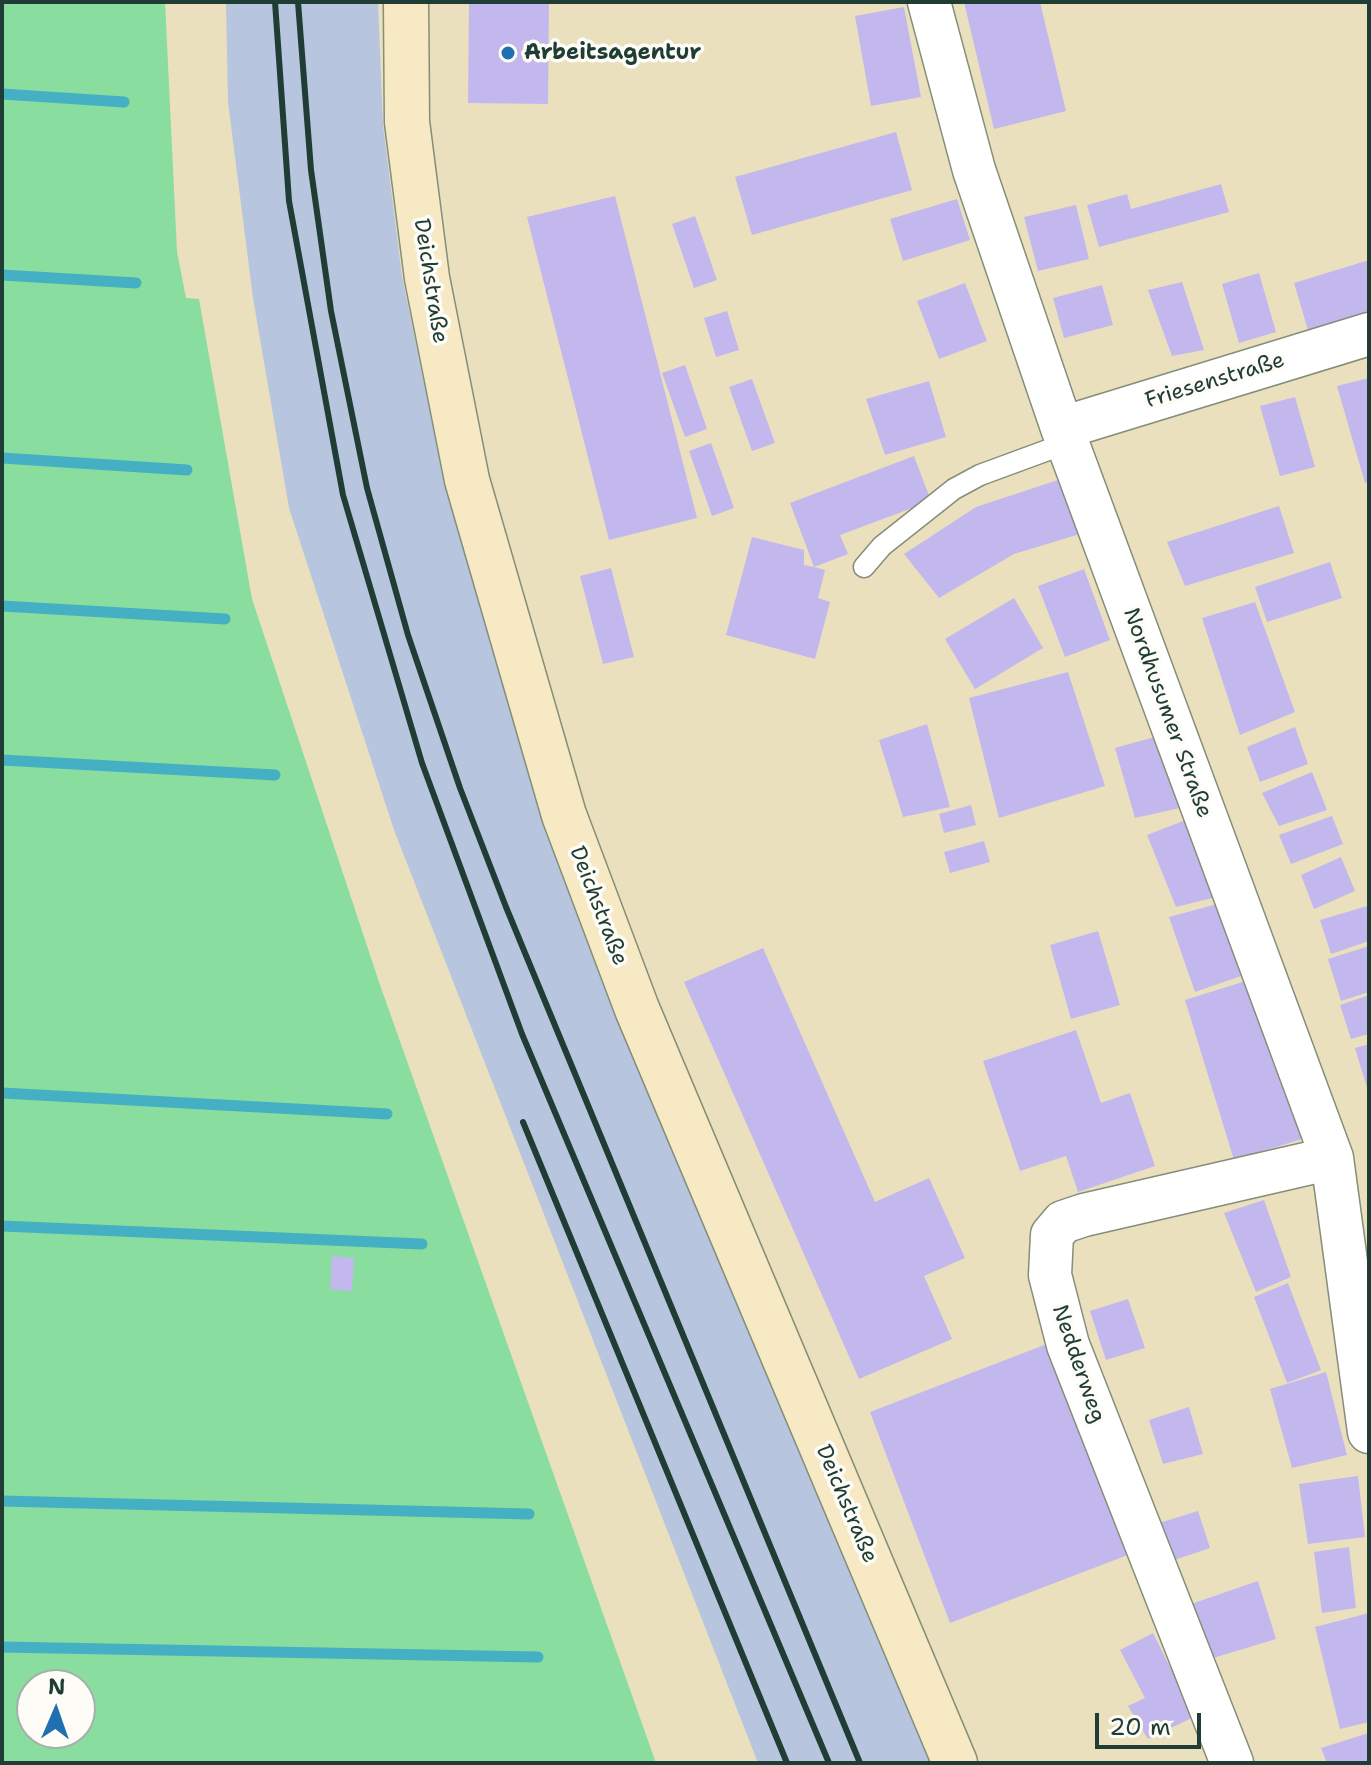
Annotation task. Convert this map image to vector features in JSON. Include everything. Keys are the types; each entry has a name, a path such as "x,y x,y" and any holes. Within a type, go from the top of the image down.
{"main road":[{"name":"Deichstraße","path":"406,2 407,122 427,278 467,480 564,815 637,1009 955,1763"}],"street":[{"name":"Nordhusumer Straße","path":"929,2 974,170 1065,436 1332,1158 1369,1432"},
{"name":"Friesenstraße","path":"1065,436 1369,334"},
{"name":"Nedderweg","path":"1232,1763 1068,1345 1050,1275 1052,1235 1063,1222 1084,1215 1332,1158"}],"lane":[{"path":"864,567 882,546 954,489 1065,436"}],"shaded area":[{"path":"226,2 378,2 383,125 402,276 444,481 543,817 931,1763 758,1763 394,830 289,508 253,298 228,102"}],"green space":[{"path":"2,2 165,2 177,252 186,298 199,299 252,599 380,985 656,1763 2,1763"}],"building":[{"name":"Arbeitsagentur","path":"469,2 549,2 548,104 468,103"},
{"path":"964,2 1040,2 1066,111 994,129"},
{"path":"904,7 921,97 871,106 855,16"},
{"path":"896,132 912,190 752,235 735,177"},
{"path":"1221,184 1229,212 1099,247 1087,205 1127,194 1131,209"},
{"path":"615,196 697,518 609,540 527,217"},
{"path":"957,199 970,240 903,261 890,219"},
{"path":"1076,205 1089,259 1038,271 1024,217"},
{"path":"695,216 717,280 694,288 672,224"},
{"path":"1369,260 1369,312 1308,330 1294,283"},
{"path":"1259,273 1276,332 1239,343 1222,284"},
{"path":"1182,282 1204,350 1172,356 1148,290"},
{"path":"965,283 987,341 939,359 917,301"},
{"path":"1102,285 1113,325 1064,338 1053,298"},
{"path":"727,311 739,350 716,357 704,318"},
{"path":"685,365 707,429 685,437 662,373"},
{"path":"1369,378 1369,482 1365,483 1337,386"},
{"path":"752,379 775,443 752,451 729,387"},
{"path":"929,381 946,437 885,455 866,399"},
{"path":"1295,397 1315,467 1280,476 1260,406"},
{"path":"711,443 734,508 712,516 689,451"},
{"path":"914,456 931,501 840,535 848,554 814,567 790,503"},
{"path":"1058,480 1080,534 1014,554 939,598 904,554 976,507"},
{"path":"1279,506 1294,553 1185,586 1167,542"},
{"path":"752,537 804,550 804,565 825,570 818,598 830,602 815,659 726,635"},
{"path":"1330,562 1342,598 1267,622 1255,587"},
{"path":"611,568 634,657 603,664 580,576"},
{"path":"1084,569 1110,640 1065,657 1038,586"},
{"path":"1014,598 1043,648 975,689 945,639"},
{"path":"1255,602 1295,712 1240,735 1202,618"},
{"path":"1068,672 1105,786 999,818 969,698"},
{"path":"927,724 950,807 903,817 879,740"},
{"path":"1295,727 1308,764 1260,782 1247,747"},
{"path":"1162,735 1180,808 1135,818 1115,748"},
{"path":"1312,772 1327,810 1279,826 1262,793"},
{"path":"971,805 976,825 944,833 939,814"},
{"path":"1332,816 1343,844 1291,864 1279,835"},
{"path":"1191,818 1220,896 1176,907 1147,835"},
{"path":"984,841 990,862 950,873 944,852"},
{"path":"1341,857 1355,891 1314,909 1301,875"},
{"path":"1221,903 1247,974 1195,992 1169,917"},
{"path":"1367,906 1369,941 1331,954 1320,920"},
{"path":"1098,931 1120,1005 1071,1019 1050,945"},
{"path":"1369,946 1369,992 1341,1001 1328,959"},
{"path":"763,948 875,1202 929,1178 965,1258 924,1276 952,1339 859,1379 684,982"},
{"path":"1252,979 1302,1139 1234,1160 1185,1000"},
{"path":"1369,995 1369,1034 1351,1039 1340,1005"},
{"path":"1076,1030 1101,1103 1130,1093 1155,1166 1078,1192 1066,1156 1020,1171 983,1061"},
{"path":"1369,1044 1369,1091 1368,1091 1355,1048"},
{"path":"1264,1200 1291,1277 1256,1292 1224,1213"},
{"path":"332,1256 354,1258 352,1291 330,1289"},
{"path":"1288,1283 1321,1370 1287,1383 1254,1297"},
{"path":"1128,1299 1145,1348 1106,1360 1090,1311"},
{"path":"1052,1342 1133,1553 950,1623 870,1412"},
{"path":"1326,1372 1347,1455 1292,1468 1270,1389"},
{"path":"1189,1407 1203,1454 1163,1464 1149,1420"},
{"path":"1358,1476 1365,1537 1308,1544 1299,1484"},
{"path":"1198,1511 1210,1548 1171,1561 1159,1523"},
{"path":"1349,1547 1356,1608 1322,1613 1314,1552"},
{"path":"1258,1581 1276,1639 1210,1659 1191,1604"},
{"path":"1369,1613 1369,1722 1340,1729 1315,1627"},
{"path":"1153,1633 1177,1681 1187,1677 1198,1715 1148,1739 1128,1706 1145,1698 1120,1650"},
{"path":"1369,1733 1369,1763 1327,1763 1321,1748"}],"waterway":[{"path":"2,94 124,102"},
{"path":"2,275 136,283"},
{"path":"2,458 187,470"},
{"path":"2,606 225,619"},
{"path":"2,760 275,775"},
{"path":"2,1093 387,1114"},
{"path":"2,1226 422,1244"},
{"path":"2,1501 529,1514"},
{"path":"2,1647 538,1657"}],"railway":[{"path":"275,2 289,201 343,495 422,763 522,1034 829,1763"},
{"path":"298,2 311,170 331,311 367,488 408,635 460,788 506,907 860,1763"},
{"path":"523,1122 787,1763"}],"place":[{"name":"Arbeitsagentur","path":"508,53"}]}
